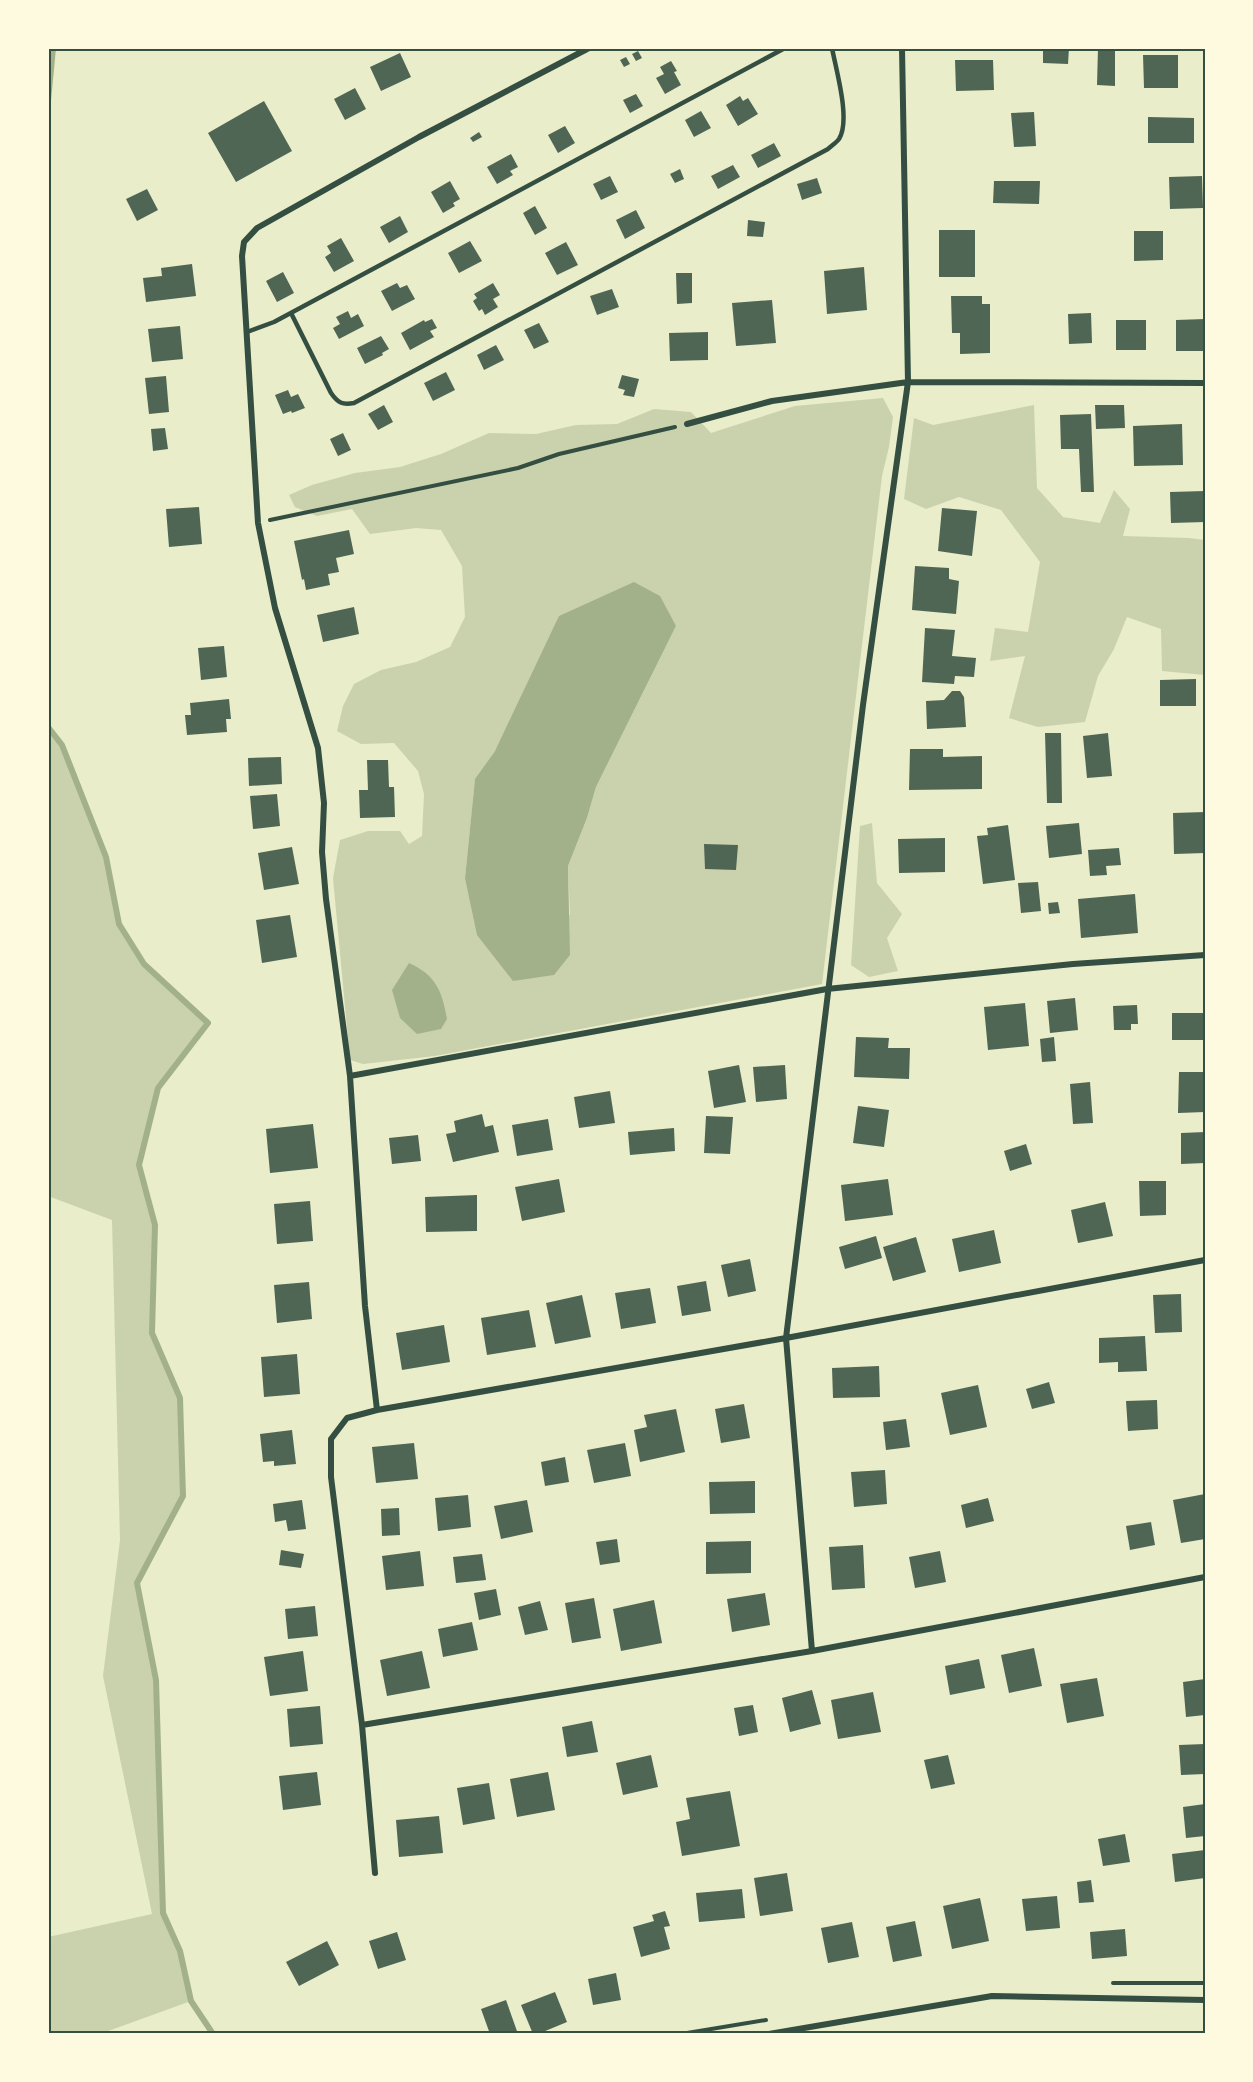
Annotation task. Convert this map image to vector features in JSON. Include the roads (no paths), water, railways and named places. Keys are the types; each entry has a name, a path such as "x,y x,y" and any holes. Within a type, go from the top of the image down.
{"street":[{"path":"376,1410 365,1306 350,1076 326,899 322,852 324,803 318,748 274,608 258,523 242,256 244,242 257,228 419,137 589,48"},
{"path":"812,1651 786,1338 827,989 908,382 902,48"},
{"path":"687,424 772,401 908,382 1205,383"},
{"path":"350,1076 827,989 1073,964 1205,956"},
{"path":"375,1873 362,1725 331,1477 331,1438 347,1418 376,1410 786,1338 1205,1260"},
{"path":"362,1725 812,1651 1205,1577"},
{"path":"769,2034 992,1996 1205,2000"}],"lane":[{"path":"247,332 274,322 785,48"},
{"path":"291,313 337,402 344,405 354,403 828,149 839,138 843,118 832,48"}],"waterway":[{"path":"48,101 53,48"},
{"path":"48,727 62,745 106,857 119,924 144,964 208,1023 158,1088 139,1165 155,1225 152,1333 180,1398 183,1496 137,1583 156,1680 163,1913 180,1951 191,2001 213,2034"}]}
